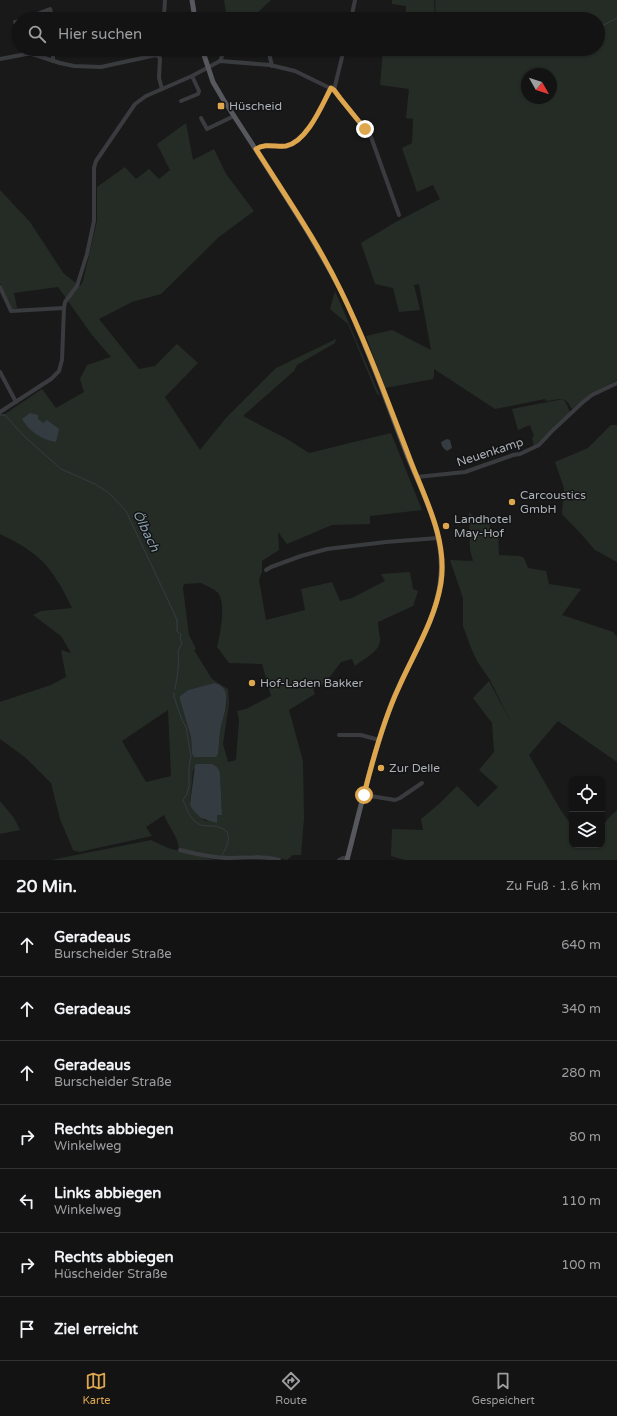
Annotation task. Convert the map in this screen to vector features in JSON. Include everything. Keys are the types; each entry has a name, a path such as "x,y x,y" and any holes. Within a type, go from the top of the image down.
{"main road":[{"path":"192,0 194,12"},
{"path":"204,56 216,86 316,245 338,284 417,477 433,518 438,538 442,569 437,600 428,626 398,689 379,740 347,859"}],"street":[{"path":"164,12 165,0"},
{"path":"352,12 355,0"},
{"path":"42,12 50,9 51,12"},
{"path":"0,59 16,56"},
{"path":"37,56 53,62 74,66 101,67 151,56"},
{"path":"53,56 53,62"},
{"path":"157,56 160,58 159,78 162,89"},
{"path":"220,61 222,56"},
{"path":"270,56 272,66"},
{"path":"256,149 260,146 286,146 299,138 309,128 332,89 342,56"},
{"path":"0,412 51,379 60,368 65,302 77,286 87,254 94,221 94,168 96,161 135,104 146,96 192,76 220,61 272,66 295,71 332,89 365,129 370,137 399,214"},
{"path":"182,101 198,94 199,91 192,76"},
{"path":"201,118 207,129 234,116"},
{"path":"0,287 11,311 64,308"},
{"path":"0,372 16,402"},
{"name":"Neuenkamp","path":"417,477 465,472 513,455 520,454 539,445 562,421 587,399 617,383"},
{"path":"266,570 296,558 327,549 438,538"},
{"path":"339,735 361,735 379,740"},
{"path":"364,795 395,800 422,783"},
{"path":"180,850 217,858 263,857 279,860"},
{"path":"340,860 343,858 347,859"}],"shaded area":[{"path":"224,0 271,0 258,12 226,12"},
{"path":"392,0 434,0 435,12 406,12 406,6 392,4"},
{"path":"435,0 617,0 617,380 588,396 572,409 567,402 562,399 546,401 545,399 495,409 434,369 433,379 385,388 366,336 392,330 431,350 419,284 414,285 420,310 399,312 393,288 375,284 361,243 394,223 440,199 433,185 417,192 402,148 412,143 413,119 406,118 409,89 380,85 382,56 605,56 605,12 436,12"},
{"path":"186,123 193,160 214,149 226,174 254,211 219,237 161,294 132,302 99,319 139,369 155,366 177,344 198,363 165,397 200,450 226,418 276,368 336,339 335,343 297,365 294,371 243,416 287,439 309,453 391,433 422,510 370,516 370,524 332,525 287,544 278,532 279,550 262,561 262,572 259,580 266,620 305,610 301,589 332,582 340,601 352,598 385,581 381,574 410,572 413,589 418,591 413,606 378,622 380,643 375,651 355,666 352,659 341,662 327,682 313,689 315,694 289,710 303,761 304,818 301,855 293,855 287,860 263,855 222,857 179,849 175,835 164,815 146,827 152,836 79,852 73,850 60,819 51,783 26,758 0,739 0,702 51,685 66,677 61,650 71,653 61,636 33,615 41,611 72,608 66,595 45,564 26,548 0,534 0,414 5,414 42,389 56,408 84,392 80,379 87,365 111,357 92,335 58,287 14,293 17,308 12,309 0,283 0,190 30,222 64,274 80,286 83,281 97,221 97,187 125,167 136,179 149,169 159,179 170,170 157,144","holes":["201,583 217,592 220,596 222,603 222,618 217,647 229,663 262,664 271,696 246,709 237,711 239,720 236,760 228,762 223,744 229,703 228,689 212,679 194,650 196,649 189,635 183,588 184,584","217,683 222,686 226,694 227,704 220,731 218,754 192,753 191,737 180,700 180,696 188,690","168,710 171,776 146,782 122,741","197,764 212,764 220,773 222,815 217,815 206,821 201,818 190,805 193,771"]},
{"path":"335,291 380,396 377,394 348,324 330,309"},
{"path":"563,399 570,412 555,425 541,442 534,446 532,438 534,436 530,425 518,430 512,409"},
{"path":"30,413 38,415 38,419 43,423 47,420 59,429 56,442 41,437 28,427 22,419"},
{"path":"611,425 617,425 617,562 595,550 562,514 564,488 555,462 588,448"},
{"path":"447,439 450,440 452,448 447,451 441,442"},
{"path":"469,512 473,516 490,519 490,531 498,533 499,555 520,556 524,558 528,568 546,571 549,584 581,589 562,615 613,632 617,637 617,762 558,721 529,755 569,822 569,848 605,848 605,824 608,818 617,810 617,860 405,860 391,856 392,829 423,830 421,819 457,786 478,807 498,787 479,770 494,752 492,723 473,698 489,681 512,724 490,680 477,661 463,626 463,598 450,560 473,561 470,550"},
{"path":"215,683 221,686 225,691 226,697 218,754 216,757 194,757 192,753 191,737 180,696 188,690"},
{"path":"212,764 217,767 220,773 222,815 217,815 217,823 201,818 190,805 195,765"},
{"path":"0,801 14,818 20,830 0,834"},
{"path":"151,840 168,848 215,860 51,860"}],"waterway":[{"path":"605,24 617,18"},
{"name":"Ölbach","path":"0,415 5,415 24,436 61,469 95,484 109,493 126,511 177,620 177,631 181,635 180,638 182,643 178,651 179,656 175,689"},
{"name":"Ölbach","path":"174,693 182,720 186,727 191,756 189,767 189,786 187,794 183,800 194,821 202,825 220,827 227,833 228,841 222,855"}],"place":[{"name":"Hüscheid","path":"221,106"},
{"name":"Carcoustics GmbH","path":"512,502"},
{"name":"Landhotel May-Hof","path":"446,526"},
{"name":"Hof-Laden Bakker","path":"252,683"},
{"name":"Zur Delle","path":"381,768"}],"route":[{"path":"364,795 379,740 392,702 433,614 442,576 440,545 433,518 354,319 316,245 256,149 260,146 286,146 292,144 309,128 331,88 365,129"}]}
